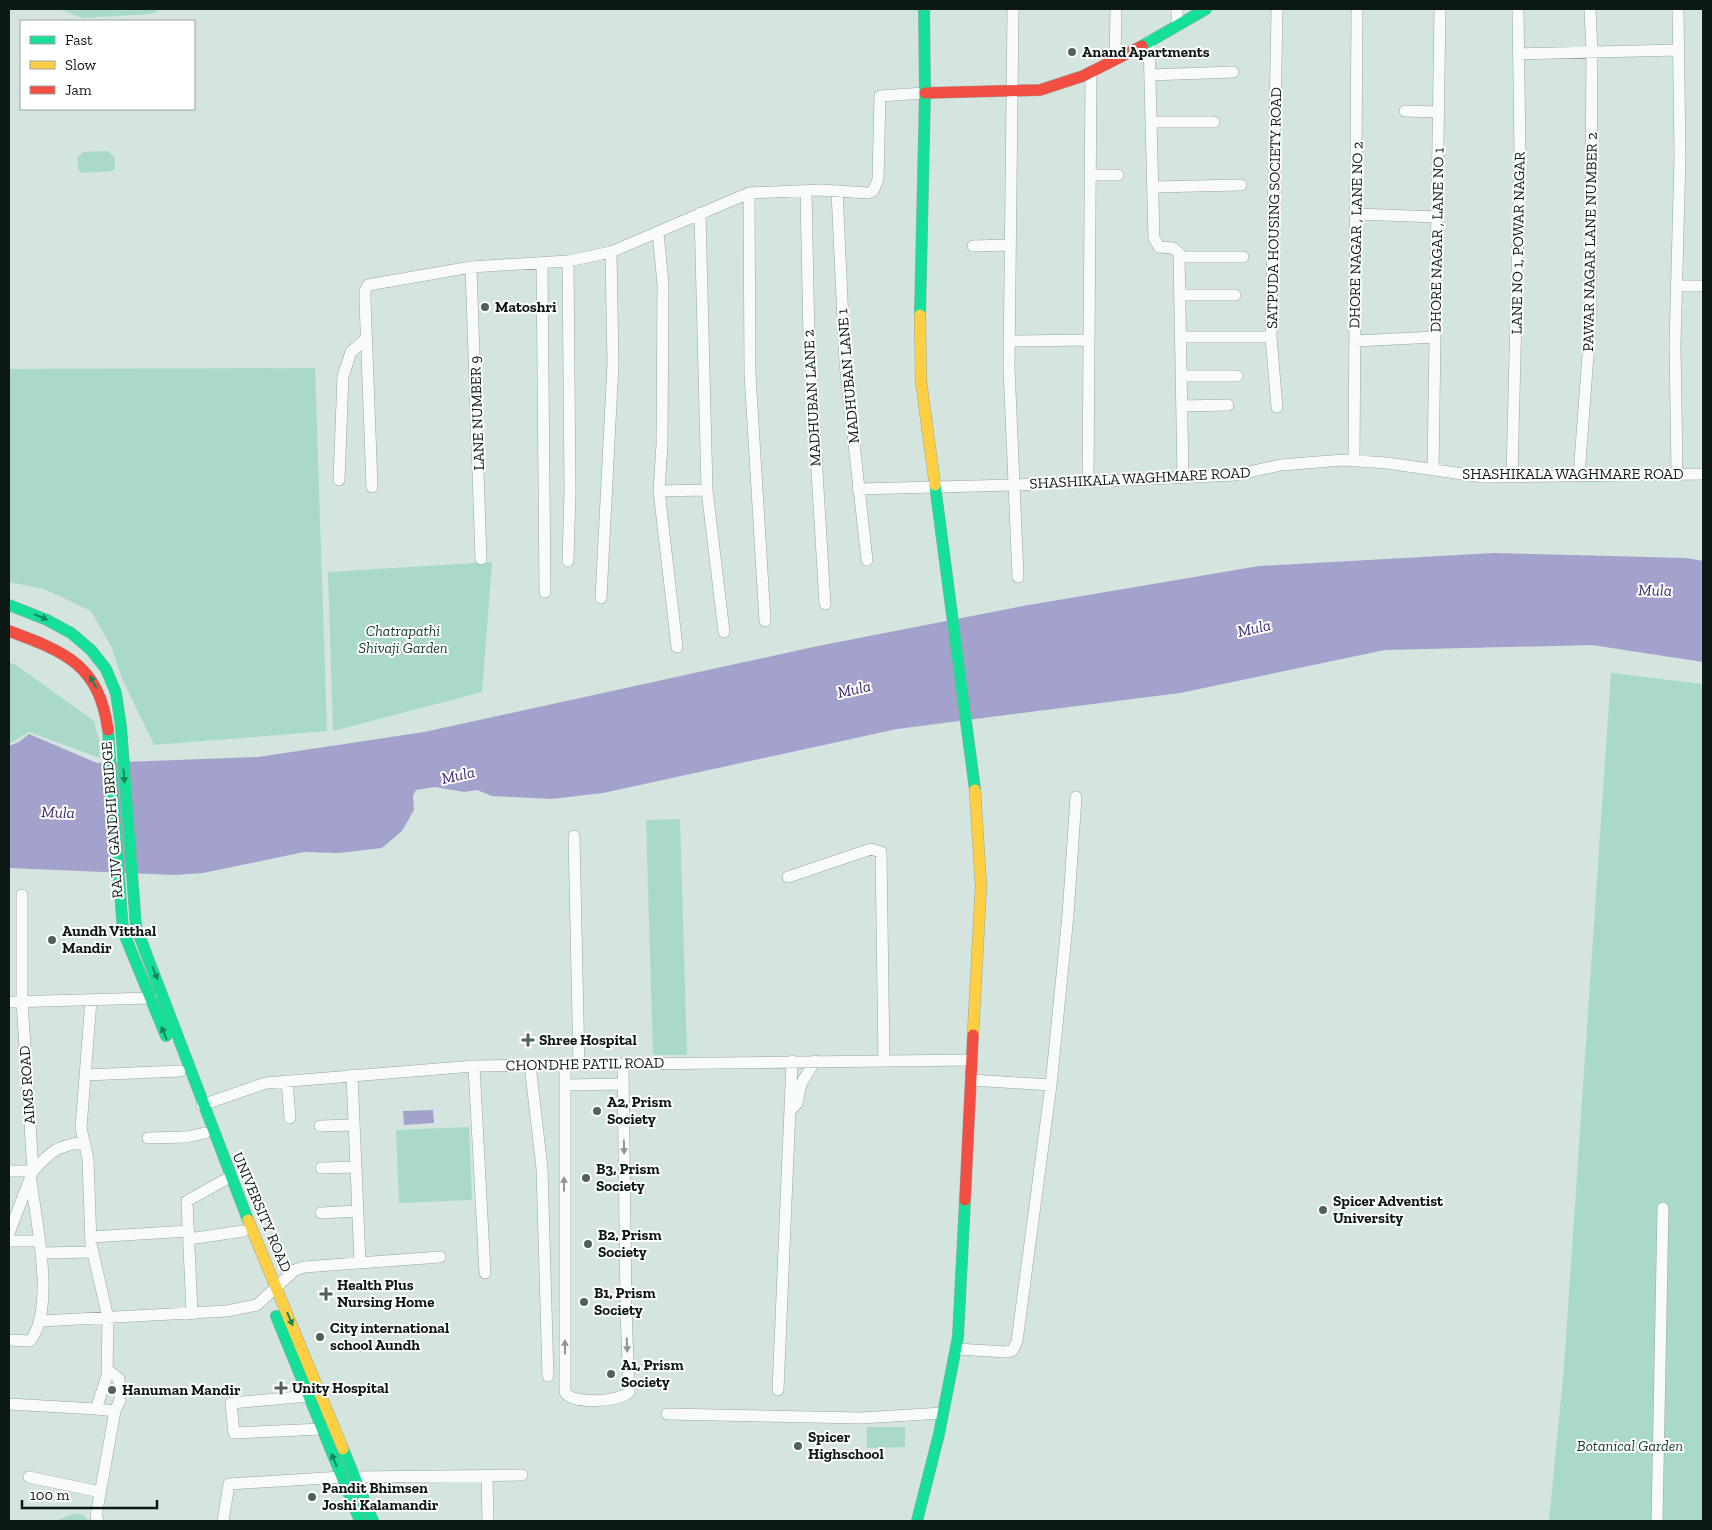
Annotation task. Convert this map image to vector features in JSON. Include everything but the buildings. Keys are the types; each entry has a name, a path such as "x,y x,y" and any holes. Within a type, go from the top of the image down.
{"main road":[{"path":"917,1521 957,1349 981,868 978,815 966,738 947,574 921,382 919,352 925,93 924,9"},
{"path":"925,93 1040,90 1091,73 1206,9"},
{"name":"RAJIV GANDHI BRIDGE","path":"9,605 47,620 71,633 91,650 106,669 112,685 121,727 133,910"},
{"name":"RAJIV GANDHI BRIDGE","path":"9,631 66,654 87,671 102,698 108,728 120,911"},
{"name":"UNIVERSITY ROAD","path":"133,910 136,927 164,997 227,1178 243,1231 360,1521"},
{"name":"UNIVERSITY ROAD","path":"120,911 123,931 205,1134 277,1288 373,1521"},
{"path":"150,998 164,997"}],"street":[{"path":"1013,9 1009,341 1018,577"},
{"path":"1116,9 1116,59"},
{"path":"1177,9 1177,25"},
{"name":"SATPUDA HOUSING SOCIETY ROAD","path":"1277,9 1271,337 1277,407"},
{"name":"DHORE NAGAR , LANE NO 2","path":"1354,461 1357,9"},
{"name":"DHORE NAGAR , LANE NO 1","path":"1433,470 1440,9"},
{"name":"LANE NO 1, POWAR NAGAR","path":"1512,476 1520,154 1518,9"},
{"name":"PAWAR NAGAR LANE NUMBER 2","path":"1580,475 1590,329 1592,51 1590,9"},
{"path":"1677,473 1676,286 1680,165 1678,9"},
{"path":"1149,41 1156,243 1159,246 1178,250 1179,257 1183,478"},
{"path":"1518,54 1678,50"},
{"path":"1150,75 1233,72"},
{"path":"1088,482 1091,73"},
{"path":"372,487 365,291 368,285 471,267 568,261 611,252 750,193 837,191 868,193 876,187 880,96 925,93"},
{"path":"1405,111 1438,112"},
{"path":"1151,122 1214,122"},
{"path":"1090,175 1118,175"},
{"path":"1153,186 1241,185"},
{"name":"MADHUBAN LANE 1","path":"837,191 845,364 867,560"},
{"name":"MADHUBAN LANE 2","path":"806,192 809,339 825,604"},
{"path":"750,193 750,374 765,621"},
{"path":"700,213 708,490 724,632"},
{"path":"1357,214 1437,217"},
{"path":"658,232 663,284 662,444 659,491 677,647"},
{"path":"973,246 1010,245"},
{"path":"601,598 613,364 611,252"},
{"path":"1179,257 1243,257"},
{"path":"568,261 570,491 568,561"},
{"path":"542,263 545,592"},
{"name":"LANE NUMBER 9","path":"471,267 481,559"},
{"path":"1676,286 1703,286"},
{"path":"1180,295 1235,295"},
{"path":"1181,337 1271,337"},
{"path":"1355,341 1435,337"},
{"path":"339,480 342,376 351,352 366,338"},
{"path":"1009,341 1089,340"},
{"path":"1181,376 1237,376"},
{"path":"1182,406 1228,405"},
{"name":"SHASHIKALA WAGHMARE ROAD","path":"858,489 1014,485 1235,475 1312,461 1387,463 1483,477 1703,474"},
{"path":"659,491 708,490"},
{"path":"957,1349 1008,1352 1013,1350 1017,1341 1051,1085 1068,915 1076,797"},
{"path":"574,836 579,1065"},
{"path":"788,877 872,849 881,852 884,1061"},
{"name":"AIMS ROAD","path":"9,1233 32,1174 22,1001 22,895"},
{"path":"9,1002 150,998"},
{"path":"91,1000 81,1128 88,1159 91,1237 108,1318 108,1370 96,1409"},
{"name":"CHONDHE PATIL ROAD","path":"202,1106 258,1086 288,1081 474,1066 972,1060"},
{"path":"790,1111 797,1102 801,1084 816,1061"},
{"path":"778,1390 792,1062"},
{"path":"565,1064 565,1392 567,1396 573,1399 598,1400 620,1399 630,1392 626,1308 623,1064"},
{"path":"530,1065 542,1168 548,1376"},
{"path":"474,1066 485,1273"},
{"path":"85,1075 180,1071"},
{"path":"352,1075 360,1262"},
{"path":"971,1080 1051,1085"},
{"path":"288,1081 290,1118"},
{"path":"565,1085 623,1084"},
{"path":"320,1126 354,1124"},
{"path":"148,1138 187,1137 205,1134"},
{"path":"9,1340 30,1342 38,1332 41,1321 40,1247 32,1174 50,1152 63,1145 84,1142"},
{"path":"321,1168 356,1167"},
{"path":"9,1171 32,1174"},
{"path":"192,1314 187,1202 227,1178"},
{"path":"1657,1521 1664,1208"},
{"path":"321,1213 358,1211"},
{"path":"91,1237 189,1235 243,1231"},
{"path":"9,1240 40,1247 94,1252"},
{"path":"41,1321 192,1314 251,1307 268,1296 295,1270 304,1267 440,1257"},
{"path":"98,1521 96,1516 100,1492 115,1411 120,1400 119,1379 108,1370"},
{"path":"308,1396 231,1403 234,1433 322,1428"},
{"path":"9,1404 115,1411"},
{"path":"668,1414 862,1418 943,1413"},
{"path":"356,1477 522,1475"},
{"path":"487,1476 488,1521"},
{"path":"29,1477 100,1492"},
{"path":"223,1521 229,1484 342,1477"}],"green space":[{"path":"60,9 161,9 151,14 82,18"},
{"path":"108,151 115,158 115,168 112,171 82,173 79,171 77,158 83,152"},
{"path":"315,368 327,731 154,745 122,678 111,646 91,611 44,589 9,582 9,369"},
{"name":"Chatrapathi Shivaji Garden","path":"492,562 482,692 333,731 328,572"},
{"path":"9,662 16,665 94,721 99,740 100,758 29,732 9,744"},
{"name":"Botanical Garden","path":"1611,673 1703,684 1703,1521 1549,1521 1564,1367"},
{"path":"680,819 687,1055 653,1055 646,820"},
{"path":"469,1127 472,1200 399,1203 396,1130"},
{"path":"867,1427 905,1427 905,1447 867,1448"},
{"path":"77,1513 83,1515 88,1521 54,1521"}],"water":[{"name":"Mula","path":"1493,553 1686,558 1703,561 1703,662 1592,645 1385,650 1180,693 897,729 603,793 551,799 492,796 477,790 464,792 435,787 416,790 413,796 414,810 402,831 382,848 339,853 304,852 203,873 175,875 9,868 9,746 19,742 29,734 97,763 258,757 424,732 818,646 1023,606 1259,566"},
{"path":"433,1110 434,1123 404,1125 403,1111"}],"traffic: fast":[{"path":"920,315 925,93 924,9"},
{"path":"1142,46 1206,9"},
{"path":"935,485 975,790"},
{"path":"9,605 47,620 71,633 91,650 106,669 116,693 121,727 136,927 248,1220"},
{"path":"108,730 123,931 166,1036"},
{"path":"917,1521 939,1434 958,1337 965,1200"},
{"path":"276,1316 360,1521"},
{"path":"343,1449 373,1521"}],"traffic: slow":[{"path":"920,315 921,381 935,485"},
{"path":"973,1035 981,886 975,790"},
{"path":"248,1220 343,1449"}],"traffic: jam":[{"path":"925,93 1040,90 1083,76 1142,46"},
{"path":"9,631 47,646 63,654 76,664 88,676 97,690 104,708 108,730"},
{"path":"965,1200 973,1035"}],"place":[{"name":"Anand Apartments","path":"1072,52"},
{"name":"Matoshri","path":"485,307"},
{"name":"Aundh Vitthal Mandir","path":"52,940"},
{"name":"Shree Hospital","path":"528,1040"},
{"name":"A2, Prism Society","path":"597,1111"},
{"name":"B3, Prism Society","path":"586,1178"},
{"name":"Spicer Adventist University","path":"1323,1210"},
{"name":"B2, Prism Society","path":"588,1244"},
{"name":"Health Plus Nursing Home","path":"326,1294"},
{"name":"B1, Prism Society","path":"584,1302"},
{"name":"City international school Aundh","path":"320,1337"},
{"name":"A1, Prism Society","path":"611,1374"},
{"name":"Unity Hospital","path":"281,1388"},
{"name":"Hanuman Mandir","path":"112,1390"},
{"name":"Spicer Highschool","path":"798,1446"},
{"name":"Pandit Bhimsen Joshi Kalamandir","path":"312,1497"}]}
